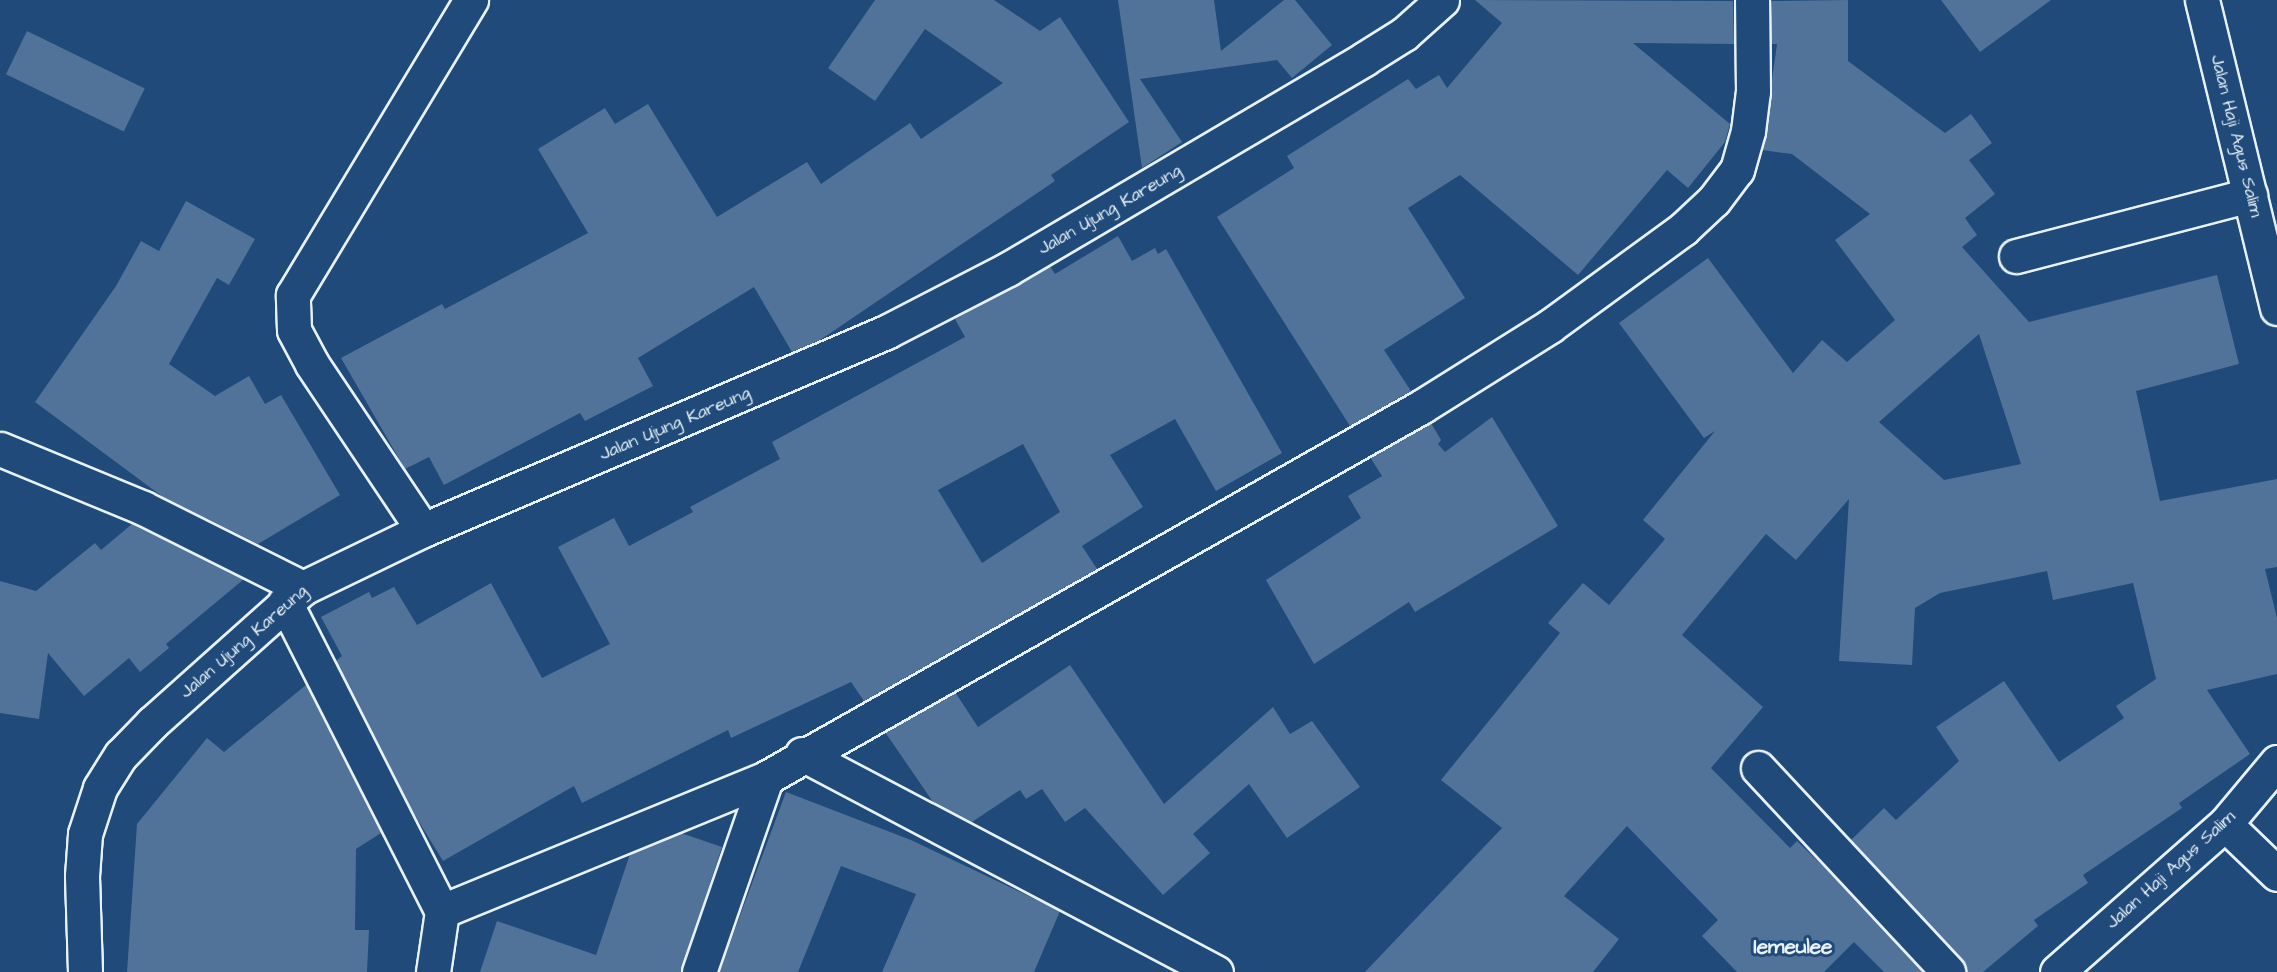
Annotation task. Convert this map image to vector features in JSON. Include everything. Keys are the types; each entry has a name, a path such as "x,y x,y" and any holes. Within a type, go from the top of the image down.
{"street":[{"path":"423,530 312,364 294,330 293,295 471,0"},
{"name":"Jalan Ujung Kareung","path":"85,972 82,876 85,834 100,788 121,755 152,723 294,595 423,530 886,332 998,274 1364,59 1404,34 1442,0"},
{"path":"442,911 766,778 802,754 1421,407 1550,326 1683,229 1714,200 1737,170 1748,131 1753,91 1752,0"},
{"name":"Jalan Haji Agus Salim","path":"2202,0 2277,308"},
{"path":"2016,256 2250,195"},
{"path":"0,448 144,508 294,595 442,911 433,972"},
{"path":"802,754 1216,972"},
{"name":"Jalan Haji Agus Salim","path":"2057,972 2225,824 2277,762"},
{"path":"1758,768 1947,972"},
{"path":"699,972 766,778"},
{"path":"2225,824 2277,874"}],"building":[{"path":"875,0 994,0 1040,31 1060,17 1129,122 1051,175 1055,181 820,340 792,352 754,287 638,358 653,386 585,421 580,413 444,485 429,457 405,469 341,358 442,304 445,309 588,233 538,149 605,108 615,124 648,104 717,217 807,162 821,184 910,123 921,139 1003,83 925,29 875,101 828,68"},
{"path":"1118,0 1214,0 1221,51 1284,0 1295,0 1332,45 1292,78 1277,60 1140,79 1182,142 1142,168"},
{"path":"1475,0 1733,1 1734,44 1633,43 1730,124 1725,142 1688,188 1667,170 1578,275 1460,175 1408,208 1465,298 1384,350 1411,391 1350,426 1217,217 1294,168 1287,156 1408,79 1416,89 1439,75 1447,88 1502,23"},
{"path":"1848,0 1848,61 1945,133 1971,114 1992,143 1969,160 1995,194 1965,218 1977,235 1962,247 2029,322 2217,275 2239,364 2136,391 2160,501 2277,479 2277,567 2265,569 2277,618 2277,674 2207,690 2250,754 2179,803 2182,808 2083,875 2088,883 2034,920 2038,926 1983,972 1966,972 1962,959 1851,840 1884,808 1896,820 1959,761 1936,727 2004,681 2059,762 2124,718 2116,706 2156,679 2133,583 2053,600 2047,571 1940,593 1915,608 1912,665 1839,661 1849,499 1796,560 1766,534 1682,635 1763,707 1711,768 1790,848 1797,841 1823,866 1922,972 1884,972 1854,942 1824,972 1737,972 1702,936 1718,920 1627,826 1564,896 1619,939 1593,972 1365,972 1502,828 1441,780 1560,633 1548,623 1583,583 1609,605 1665,539 1643,520 1715,431 1704,438 1619,323 1708,258 1793,373 1822,340 1847,362 1895,320 1835,240 1870,214 1792,154 1762,150 1777,44 1771,44 1771,1","holes":["1979,334 2021,464 1944,480 1879,422"]},
{"path":"1941,0 2051,0 1980,52"},
{"path":"27,31 145,88 124,132 6,74"},
{"path":"186,201 255,239 229,285 217,278 169,364 215,396 249,376 265,404 281,395 340,495 258,544 163,497 35,402 116,286 141,241 159,251"},
{"path":"1118,236 1132,261 1155,248 1158,254 1166,249 1282,453 1216,491 1175,419 1110,455 1143,507 1082,546 1097,569 864,701 851,682 731,738 728,730 582,803 574,786 443,861 413,812 336,661 342,656 321,617 369,592 372,598 394,587 417,625 491,583 542,678 610,644 558,547 614,518 629,546 693,512 690,507 780,459 772,442 965,337 955,319 1050,266 1055,274","holes":["1023,444 1060,512 982,563 938,490"]},
{"path":"1492,417 1558,526 1415,612 1409,602 1314,664 1266,580 1361,518 1348,496 1382,476 1370,457 1431,423 1441,440 1438,444 1445,452"},
{"path":"132,524 244,579 166,644 169,648 140,672 129,658 84,696 48,653 39,719 0,713 0,581 36,591 95,543 101,550"},
{"path":"1070,665 1164,804 1273,707 1290,734 1312,721 1360,787 1287,838 1249,784 1193,834 1210,853 1163,895 1085,808 1065,822 1042,789 1026,799 1020,790 972,822 933,802 885,732 955,692 978,727"},
{"path":"306,685 381,833 356,849 355,930 369,930 367,972 127,972 137,824 207,738 224,752"},
{"path":"786,792 911,840 1060,911 1034,972 882,972 916,894 841,866 798,972 719,972"},
{"path":"681,833 722,847 681,972 480,972 497,921 596,955 630,854"}],"district":[{"name":"Iemeulee","path":"1793,947"}]}
